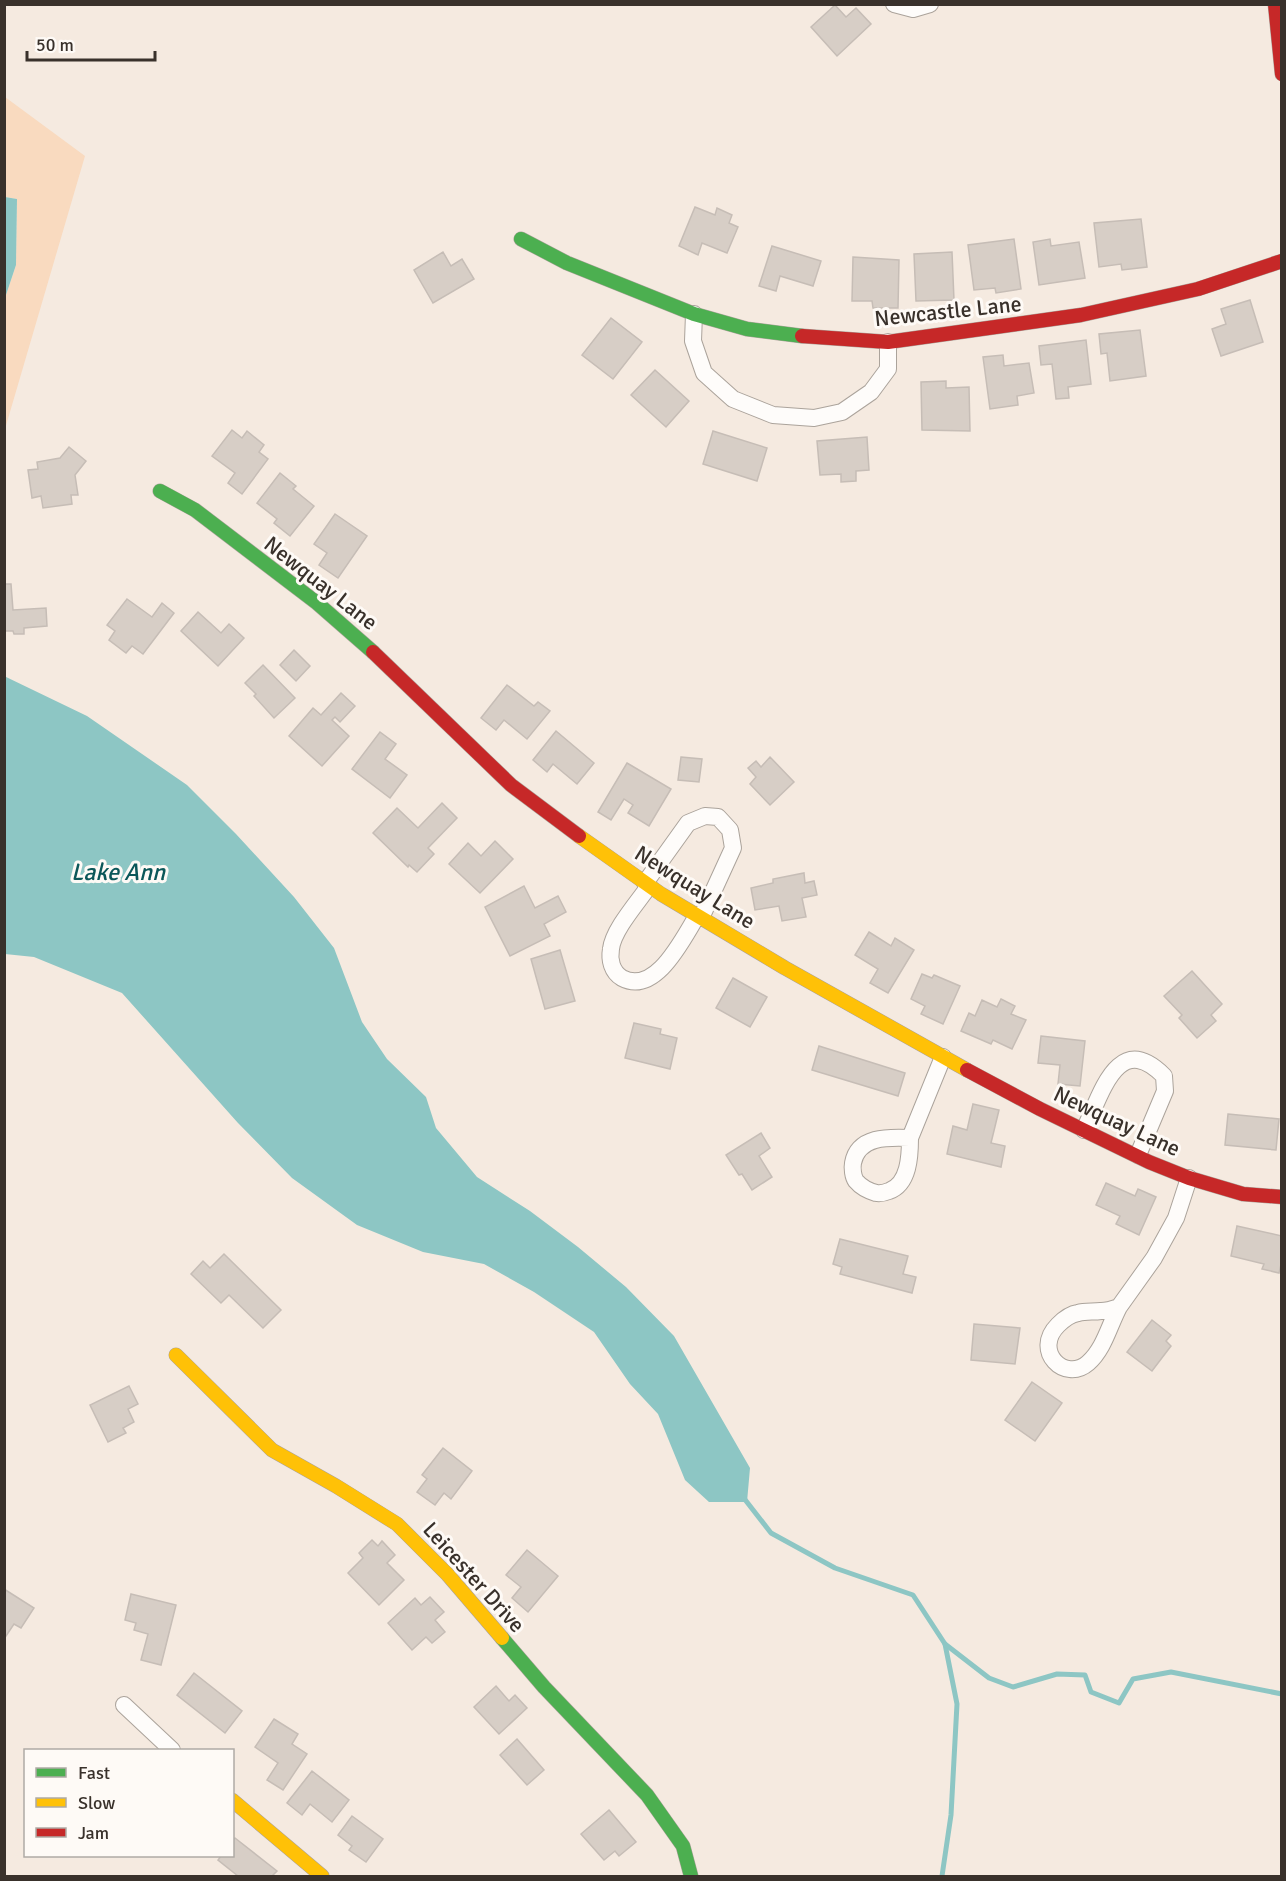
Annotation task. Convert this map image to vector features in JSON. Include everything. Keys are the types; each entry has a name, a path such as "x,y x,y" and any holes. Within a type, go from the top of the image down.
{"street":[{"path":"894,4 913,9 930,4"},
{"path":"1275,4 1281,74"},
{"name":"Newcastle Lane","path":"521,239 567,263 694,314 747,329 818,338 888,342 1081,315 1198,289 1281,261"},
{"path":"694,314 693,341 704,373 733,399 773,416 814,418 842,412 871,392 888,369 888,342"},
{"name":"Newquay Lane","path":"160,491 195,510 326,610 382,660 511,785 647,885 943,1057 1084,1130 1189,1178 1243,1194 1281,1197"},
{"path":"705,816 718,817 730,830 733,848 699,917 654,976 637,982 621,977 611,965 610,948 647,885 688,823 705,816"},
{"path":"910,1138 943,1057"},
{"path":"1084,1130 1111,1072 1125,1061 1138,1059 1152,1063 1164,1076 1165,1090 1137,1155"},
{"path":"1119,1307 1077,1313 1063,1320 1052,1331 1047,1345 1051,1358 1062,1367 1073,1370 1085,1366 1098,1354 1119,1307 1154,1258 1176,1218 1189,1178"},
{"name":"Leicester Drive","path":"176,1355 272,1450 397,1524 448,1575 544,1687 647,1795 683,1846 691,1876"},
{"path":"124,1705 171,1749"},
{"path":"234,1802 322,1876"}],"shaded area":[{"path":"5,97 85,156 5,429 5,298 16,265 17,199 5,197"}],"water":[{"path":"5,197 17,199 16,265 5,298"},
{"name":"Lake Ann","path":"4,676 87,716 187,785 294,897 334,948 362,1022 387,1059 426,1097 436,1128 477,1177 530,1211 578,1247 626,1287 674,1336 750,1468 747,1502 709,1502 685,1480 658,1414 630,1384 594,1332 534,1292 484,1264 423,1252 357,1225 292,1178 238,1123 122,993 34,957 5,954"}],"building":[{"path":"835,5 846,17 856,8 871,24 837,56 811,27"},
{"path":"695,207 715,215 717,208 732,215 729,223 738,227 727,253 702,243 698,255 679,246"},
{"path":"1141,219 1147,267 1122,270 1121,264 1099,267 1094,223"},
{"path":"1014,239 1021,289 996,293 995,288 974,290 968,245"},
{"path":"1050,239 1051,246 1079,242 1085,278 1039,285 1033,242"},
{"path":"772,246 821,261 813,286 780,276 776,291 759,286"},
{"path":"443,252 451,266 462,259 474,279 433,303 414,270"},
{"path":"952,252 954,300 916,301 914,254"},
{"path":"853,257 899,260 898,308 873,308 872,301 852,301"},
{"path":"1250,300 1263,342 1221,356 1212,329 1226,324 1221,309"},
{"path":"611,318 642,342 613,379 582,355"},
{"path":"1140,330 1146,376 1110,381 1107,353 1101,354 1099,334"},
{"path":"1086,340 1091,384 1068,387 1069,398 1056,399 1052,364 1041,365 1039,346"},
{"path":"1003,355 1004,366 1029,363 1034,393 1017,396 1018,405 990,409 983,357"},
{"path":"655,370 689,401 666,427 631,395"},
{"path":"946,381 946,388 969,387 970,431 922,430 921,382"},
{"path":"232,430 242,438 247,431 264,445 259,452 268,459 242,494 228,483 235,473 212,456"},
{"path":"713,431 767,448 757,481 703,464"},
{"path":"867,437 869,470 856,471 856,481 841,482 841,474 820,475 817,441"},
{"path":"69,447 86,461 75,475 78,495 71,495 72,504 43,508 41,496 32,498 28,470 38,469 37,462 60,458"},
{"path":"280,473 296,486 293,489 314,506 290,536 274,523 277,519 257,503"},
{"path":"335,514 367,536 338,578 319,565 327,553 314,544"},
{"path":"4,584 11,584 13,610 46,608 47,626 24,628 24,634 4,631"},
{"path":"127,599 152,617 162,603 174,613 143,654 132,646 126,653 109,640 115,631 107,625"},
{"path":"198,612 221,633 229,624 244,638 218,666 181,631"},
{"path":"294,650 310,666 296,681 280,665"},
{"path":"263,665 295,698 274,718 245,683"},
{"path":"507,685 534,706 538,702 550,711 527,739 504,720 496,730 481,718"},
{"path":"341,693 355,706 340,722 335,717 332,720 349,736 322,766 289,736 313,708 321,715"},
{"path":"556,731 594,763 577,784 553,764 547,772 533,760"},
{"path":"380,732 396,744 385,759 407,775 390,798 352,769"},
{"path":"681,757 702,759 699,782 678,780"},
{"path":"770,757 794,782 770,805 750,784 756,777 748,768 756,761 761,767"},
{"path":"627,763 671,789 649,826 628,813 633,805 624,799 611,820 598,812"},
{"path":"442,803 457,818 428,848 434,854 417,872 409,865 408,867 373,833 397,808 418,828"},
{"path":"495,841 513,859 480,893 449,864 468,843 481,856"},
{"path":"804,873 805,883 814,881 817,895 802,898 806,917 782,921 779,906 755,910 751,888 773,883 773,879"},
{"path":"524,886 535,908 558,896 566,912 544,924 550,936 510,956 485,907"},
{"path":"869,932 891,946 895,938 914,950 888,993 870,983 878,969 855,955"},
{"path":"560,950 575,1001 545,1009 531,959"},
{"path":"1192,971 1222,1004 1211,1015 1216,1021 1197,1038 1179,1018 1182,1015 1164,996"},
{"path":"922,974 932,978 934,975 960,986 943,1024 921,1014 925,1006 911,999"},
{"path":"733,978 767,997 750,1027 716,1008"},
{"path":"1001,999 1015,1006 1011,1014 1026,1020 1012,1049 993,1040 991,1044 961,1031 969,1013 975,1016 982,1000 997,1007"},
{"path":"634,1023 661,1029 660,1034 677,1038 670,1069 625,1058"},
{"path":"1041,1036 1085,1041 1080,1086 1058,1084 1060,1065 1038,1063"},
{"path":"819,1046 905,1073 898,1096 812,1070"},
{"path":"973,1104 999,1110 991,1143 1005,1146 1001,1167 947,1154 953,1126 967,1130"},
{"path":"1228,1114 1279,1119 1276,1150 1225,1145"},
{"path":"761,1133 770,1148 759,1156 772,1177 752,1190 726,1155"},
{"path":"1106,1183 1135,1196 1138,1189 1156,1197 1139,1235 1116,1224 1120,1216 1096,1205"},
{"path":"1237,1226 1282,1236 1282,1260 1279,1273 1262,1269 1264,1264 1231,1256"},
{"path":"840,1239 908,1256 903,1274 916,1277 912,1293 840,1274 842,1267 833,1264"},
{"path":"224,1254 281,1310 263,1328 229,1295 221,1303 191,1274 203,1261 210,1268"},
{"path":"1152,1320 1171,1335 1166,1341 1171,1346 1152,1371 1127,1352"},
{"path":"974,1324 1020,1328 1015,1364 971,1360"},
{"path":"1032,1382 1062,1403 1035,1441 1005,1420"},
{"path":"129,1386 138,1404 128,1409 134,1422 123,1428 126,1433 108,1442 90,1405"},
{"path":"443,1448 472,1471 451,1499 444,1493 435,1505 417,1492 427,1479 422,1475"},
{"path":"372,1540 378,1546 382,1541 395,1555 387,1563 404,1580 379,1605 348,1573 363,1558 359,1553"},
{"path":"527,1550 558,1576 528,1612 512,1598 521,1587 506,1575"},
{"path":"4,1589 34,1608 21,1628 14,1624 4,1639"},
{"path":"131,1594 176,1605 161,1665 141,1660 148,1634 134,1630 136,1623 125,1620"},
{"path":"430,1597 444,1612 435,1620 445,1632 432,1643 426,1637 412,1650 388,1623 415,1598 421,1605"},
{"path":"194,1673 242,1711 225,1733 177,1695"},
{"path":"496,1686 509,1701 515,1695 527,1708 499,1734 474,1707"},
{"path":"274,1719 298,1734 292,1744 307,1754 283,1790 267,1780 278,1763 255,1747"},
{"path":"517,1739 544,1770 527,1785 500,1755"},
{"path":"312,1771 349,1800 332,1822 310,1804 302,1815 287,1803"},
{"path":"609,1810 636,1842 619,1856 615,1851 604,1860 581,1834"},
{"path":"352,1816 383,1839 366,1862 349,1850 352,1846 338,1835"},
{"path":"234,1839 277,1871 272,1876 238,1876 218,1860 220,1857 234,1857"}],"waterway":[{"path":"743,1497 771,1533 835,1568 913,1595 945,1644 957,1704 951,1815 942,1876"},
{"path":"945,1644 989,1678 1013,1687 1057,1674 1085,1675 1091,1692 1119,1703 1133,1679 1171,1672 1282,1694"}],"traffic: fast":[{"path":"521,239 567,263 694,314 747,329 802,336"},
{"path":"160,491 195,510 317,603 373,652"},
{"path":"502,1638 544,1687 647,1795 683,1846 691,1876"}],"traffic: slow":[{"path":"579,836 661,894 785,968 967,1070"},
{"path":"176,1355 272,1450 397,1524 448,1575 502,1638"},
{"path":"234,1802 322,1876"}],"traffic: jam":[{"path":"1275,4 1282,74"},
{"path":"802,336 888,342 1081,315 1198,289 1282,261"},
{"path":"373,652 511,785 579,836"},
{"path":"967,1070 1040,1109 1149,1162 1189,1178 1243,1194 1282,1197"}]}
